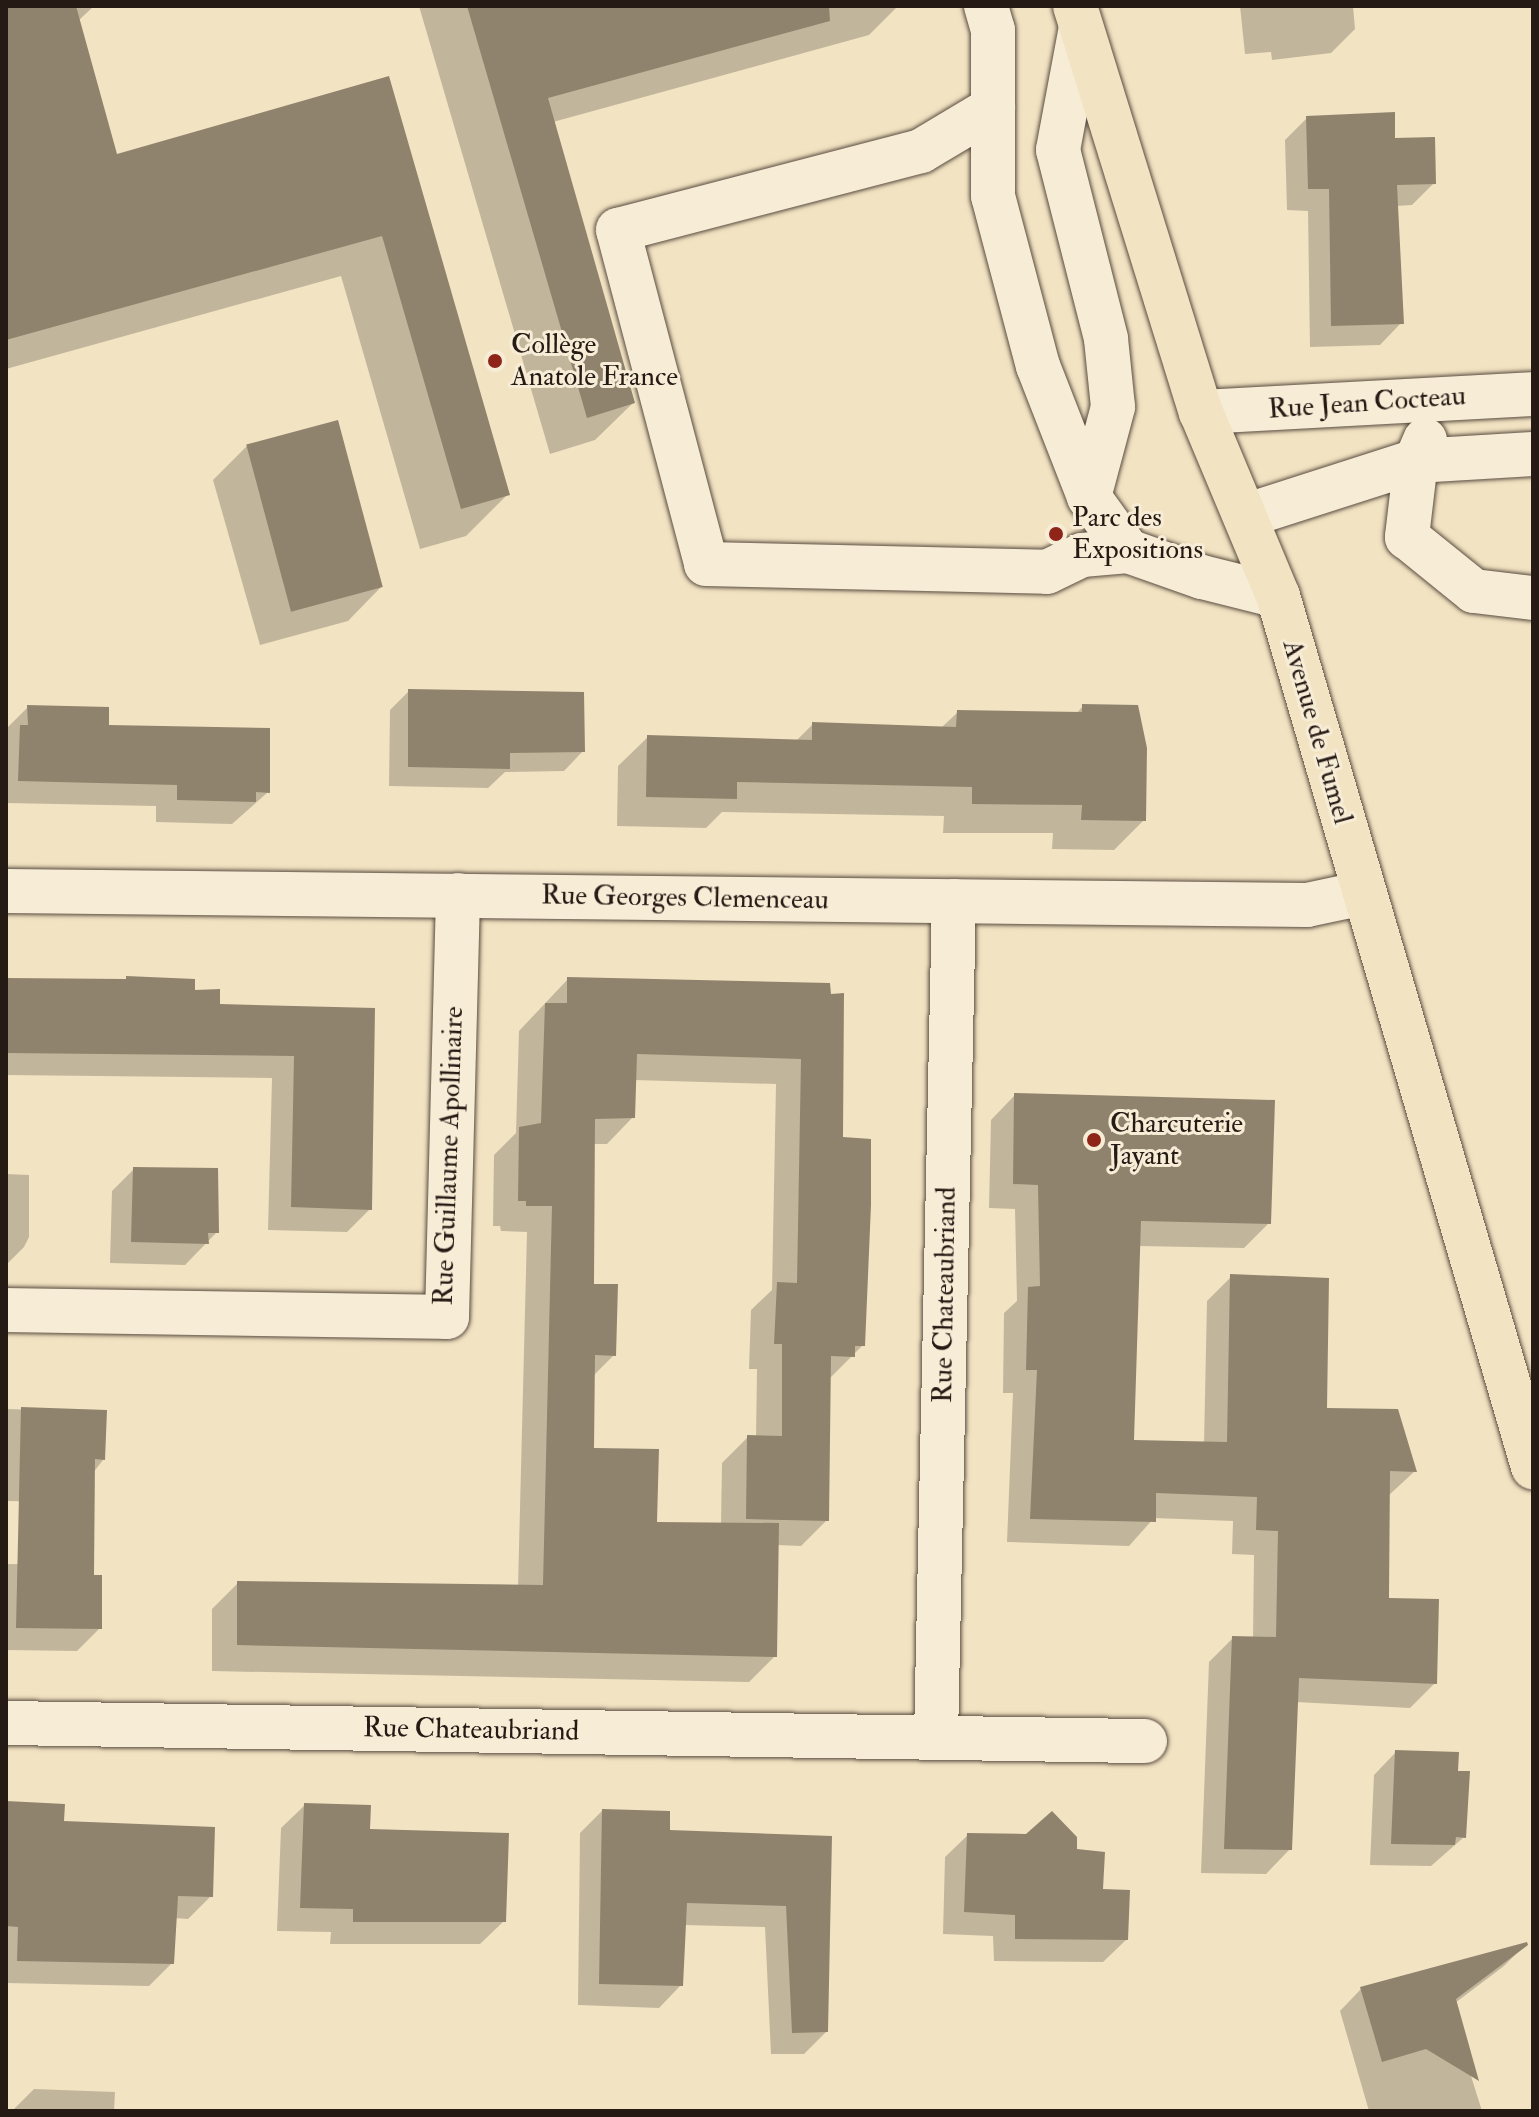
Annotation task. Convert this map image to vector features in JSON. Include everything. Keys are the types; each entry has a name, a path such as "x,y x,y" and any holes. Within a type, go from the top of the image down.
{"main road":[{"name":"Avenue de Fumel","path":"1078,16 1201,412 1278,596 1533,1467"}],"street":[{"path":"986,6 993,30 993,196 1038,366 1089,497 1128,551"},
{"path":"1078,16 1058,150 1106,339 1113,407 1089,497"},
{"path":"993,108 921,151 618,230 706,564 1047,572 1082,555 1128,551 1202,577 1278,596"},
{"name":"Rue Jean Cocteau","path":"1201,412 1533,394"},
{"path":"1444,397 1416,461 1407,537 1474,591 1533,598"},
{"path":"1245,516 1416,461 1533,454"},
{"name":"Rue Georges Clemenceau","path":"6,891 1307,905 1364,893"},
{"name":"Rue Guillaume Apollinaire","path":"6,1310 447,1317 458,895"},
{"name":"Rue Chateaubriand","path":"936,1738 954,901"},
{"name":"Rue Chateaubriand","path":"6,1723 1145,1741"}],"building":[{"path":"6,6 76,6 117,154 389,76 510,495 461,509 382,236 6,340"},
{"path":"467,6 829,6 830,21 548,98 635,403 587,418"},
{"path":"1395,112 1395,138 1435,137 1436,184 1397,185 1404,324 1331,326 1329,189 1308,189 1306,116"},
{"path":"338,420 383,587 291,612 246,445"},
{"path":"408,689 584,692 585,752 510,753 510,769 408,767"},
{"path":"1082,704 1138,705 1147,748 1146,821 1081,820 1082,805 972,804 972,787 737,782 737,799 646,797 647,735 812,740 812,722 956,727 957,710 1082,712"},
{"path":"27,705 109,707 109,725 270,728 270,793 256,792 256,802 177,800 177,785 18,781 20,725 28,725"},
{"path":"126,976 195,979 195,990 220,989 220,1004 375,1008 372,1210 291,1207 294,1056 6,1053 6,978 126,979"},
{"path":"567,977 830,983 831,994 844,993 843,1137 871,1139 871,1205 865,1346 855,1346 855,1357 831,1356 829,1521 746,1519 747,1435 782,1436 782,1344 774,1344 777,1282 797,1283 801,1059 637,1054 635,1118 595,1119 594,1284 618,1284 616,1356 595,1355 594,1448 659,1449 657,1522 779,1523 777,1657 237,1645 237,1581 543,1585 552,1206 526,1206 526,1201 518,1201 519,1127 541,1123 545,1003 567,1003"},
{"path":"1014,1093 1275,1100 1271,1224 1141,1221 1134,1440 1227,1442 1230,1274 1329,1278 1327,1408 1398,1409 1417,1472 1390,1471 1389,1598 1439,1599 1437,1684 1299,1678 1292,1850 1224,1849 1232,1636 1276,1637 1278,1531 1256,1530 1257,1497 1156,1493 1156,1522 1030,1519 1037,1370 1026,1370 1028,1287 1040,1286 1038,1185 1013,1184"},
{"path":"133,1167 218,1168 219,1233 208,1233 209,1244 131,1242"},
{"path":"21,1407 107,1410 105,1460 95,1459 94,1575 102,1575 102,1629 16,1628"},
{"path":"1395,1750 1459,1752 1458,1771 1470,1771 1466,1838 1456,1837 1455,1845 1391,1844"},
{"path":"6,1801 65,1804 64,1821 215,1827 213,1897 178,1896 174,1964 17,1961 18,1927 6,1926"},
{"path":"304,1803 371,1805 370,1829 509,1833 506,1922 353,1922 353,1909 300,1908"},
{"path":"602,1809 670,1811 670,1830 832,1836 828,2032 792,2033 786,1906 687,1903 683,1986 599,1984"},
{"path":"1052,1811 1077,1837 1077,1849 1105,1852 1103,1889 1130,1890 1128,1940 1015,1939 1015,1915 964,1912 967,1833 1026,1834"},
{"path":"1527,1942 1528,1945 1456,1999 1479,2081 1426,2049 1382,2062 1360,1987"}],"place":[{"name":"Collège Anatole France","path":"495,361"},
{"name":"Parc des Expositions","path":"1056,534"},
{"name":"Charcuterie Jayant","path":"1094,1140"}]}
